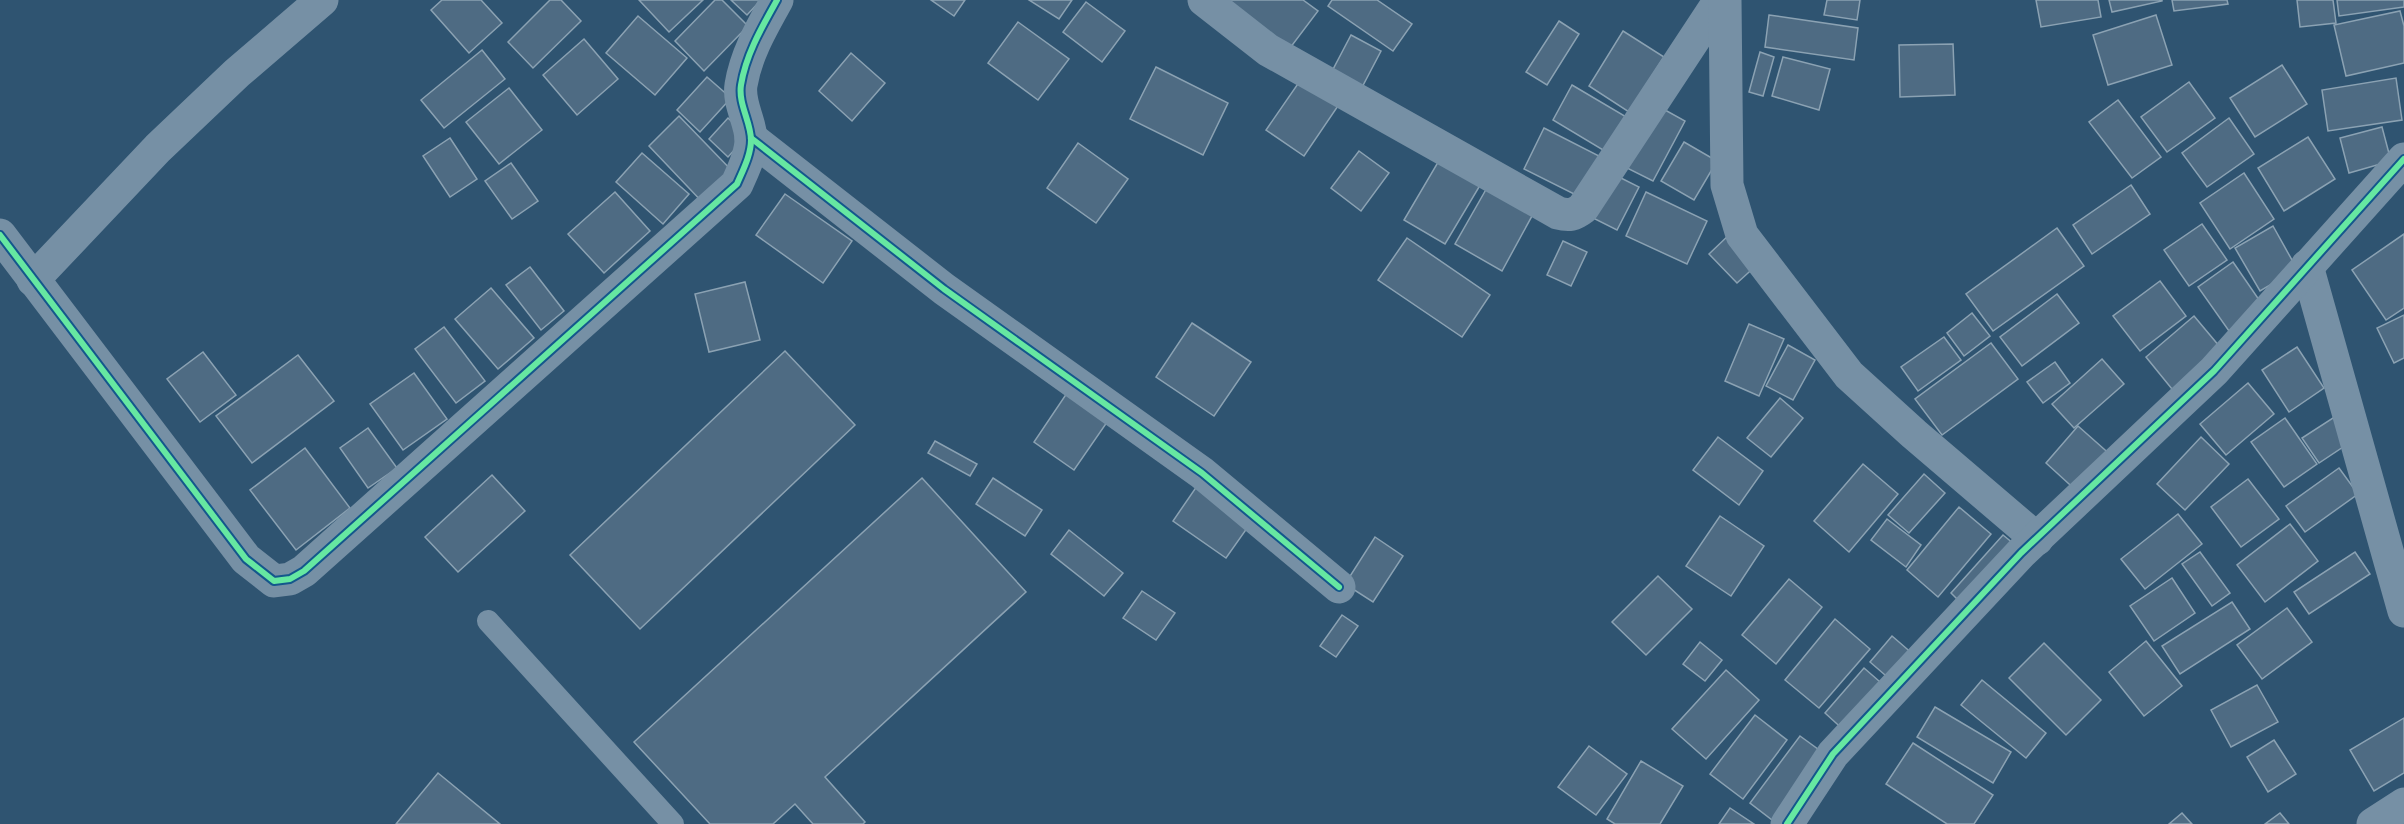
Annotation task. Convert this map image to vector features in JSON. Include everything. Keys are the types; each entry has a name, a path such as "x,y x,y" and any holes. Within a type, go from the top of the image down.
{"street":[{"path":"33,280 158,148 237,73 322,0"},
{"path":"0,235 246,559 274,581 290,579 304,571 737,184 748,159 751,138 743,111 741,87 756,37 777,0"},
{"path":"1204,0 1268,50 1518,191 1568,216 1583,208 1720,0"},
{"path":"1725,0 1727,185 1742,235 1849,375 2037,539"},
{"path":"751,138 944,289 1202,473 1340,587"},
{"path":"1787,824 1833,754 2037,539 2214,371 2404,159"},
{"path":"2307,266 2404,611"},
{"path":"2373,824 2404,804"}],"lane":[{"path":"488,621 673,824"}],"building":[{"path":"442,0 481,0 502,23 469,53 431,10"},
{"path":"550,0 561,0 581,21 533,68 508,42"},
{"path":"639,0 703,0 669,32"},
{"path":"715,0 722,0 748,26 704,71 675,41"},
{"path":"731,0 761,0 747,15"},
{"path":"931,0 965,0 954,16"},
{"path":"1029,0 1072,0 1059,19"},
{"path":"1210,0 1303,0 1318,11 1284,56"},
{"path":"1332,0 1377,0 1412,24 1393,51 1328,6"},
{"path":"1827,0 1860,0 1857,20 1824,15"},
{"path":"2036,0 2098,0 2101,17 2041,27"},
{"path":"2109,0 2162,0 2162,1 2112,12"},
{"path":"2172,0 2227,0 2228,4 2174,11"},
{"path":"2297,0 2333,0 2336,23 2300,27"},
{"path":"2337,0 2404,0 2404,7 2339,16"},
{"path":"1086,2 1125,31 1102,62 1063,32"},
{"path":"2400,11 2404,26 2404,63 2346,76 2334,25"},
{"path":"1769,15 1858,28 1854,60 1765,47"},
{"path":"2156,15 2172,65 2108,85 2093,35"},
{"path":"638,16 687,58 655,95 606,53"},
{"path":"1559,21 1579,34 1547,85 1526,72"},
{"path":"1018,22 1069,59 1038,100 988,63"},
{"path":"1623,31 1664,57 1629,112 1589,86"},
{"path":"1351,35 1381,51 1359,93 1329,77"},
{"path":"584,39 618,79 577,115 543,75"},
{"path":"1953,44 1955,95 1900,97 1899,45"},
{"path":"482,50 505,79 444,128 421,100"},
{"path":"1760,52 1774,57 1763,96 1749,92"},
{"path":"851,53 885,83 852,121 819,91"},
{"path":"1783,57 1830,69 1819,110 1772,96"},
{"path":"2282,65 2307,104 2255,137 2230,98"},
{"path":"1156,67 1228,103 1203,155 1130,119"},
{"path":"1304,75 1342,100 1304,156 1266,130"},
{"path":"707,77 731,98 700,132 677,110"},
{"path":"2396,78 2402,120 2328,131 2322,90"},
{"path":"2189,82 2215,118 2167,152 2141,117"},
{"path":"1572,85 1628,118 1608,153 1553,120"},
{"path":"509,88 542,130 499,164 466,122"},
{"path":"2118,100 2161,157 2132,178 2089,122"},
{"path":"1656,105 1685,121 1653,181 1623,166"},
{"path":"679,116 737,176 706,206 649,146"},
{"path":"728,118 747,136 728,157 709,139"},
{"path":"2229,118 2254,154 2207,187 2182,153"},
{"path":"2382,127 2391,161 2349,173 2340,138"},
{"path":"1544,128 1601,157 1582,198 1524,169"},
{"path":"2308,137 2335,179 2284,211 2258,168"},
{"path":"450,138 477,179 450,197 423,156"},
{"path":"1684,142 1717,161 1694,200 1661,181"},
{"path":"1078,143 1128,179 1096,223 1047,188"},
{"path":"1359,151 1389,173 1361,211 1331,188"},
{"path":"1444,152 1485,177 1445,244 1404,220"},
{"path":"642,153 689,194 663,224 616,182"},
{"path":"511,163 538,201 512,219 485,181"},
{"path":"2244,173 2274,219 2230,249 2200,203"},
{"path":"1613,174 1639,187 1617,230 1591,217"},
{"path":"1492,179 1538,205 1502,271 1455,244"},
{"path":"2131,185 2150,214 2092,254 2073,225"},
{"path":"615,192 650,231 604,273 568,234"},
{"path":"1646,192 1707,221 1687,264 1626,236"},
{"path":"785,194 852,241 823,283 756,235"},
{"path":"2202,224 2227,260 2189,286 2164,250"},
{"path":"2273,226 2297,269 2260,291 2235,248"},
{"path":"2057,228 2084,266 1993,331 1966,294"},
{"path":"1731,233 1759,263 1737,283 1709,254"},
{"path":"2404,234 2404,308 2386,320 2352,270"},
{"path":"1407,238 1490,295 1462,337 1378,280"},
{"path":"1563,241 1587,252 1571,286 1547,275"},
{"path":"2233,262 2264,307 2229,331 2198,287"},
{"path":"530,267 564,311 541,330 506,285"},
{"path":"2160,281 2186,316 2140,351 2113,316"},
{"path":"745,282 760,340 709,352 695,294"},
{"path":"491,288 534,338 498,369 455,319"},
{"path":"2057,294 2079,323 2022,366 2000,337"},
{"path":"1972,313 1990,336 1964,356 1947,333"},
{"path":"2404,315 2404,358 2394,363 2377,328"},
{"path":"2194,316 2225,353 2176,394 2146,357"},
{"path":"1192,323 1251,362 1214,416 1156,377"},
{"path":"1749,324 1784,339 1759,396 1725,381"},
{"path":"444,327 485,381 456,403 415,349"},
{"path":"1944,337 1961,360 1918,391 1901,367"},
{"path":"1991,343 2018,379 1942,435 1915,399"},
{"path":"1788,345 1815,360 1793,400 1766,386"},
{"path":"2297,347 2324,388 2289,412 2262,370"},
{"path":"785,351 855,425 640,629 570,555"},
{"path":"203,352 236,395 200,422 167,379"},
{"path":"298,355 334,401 252,463 216,416"},
{"path":"2102,359 2124,384 2074,428 2052,404"},
{"path":"2055,362 2070,383 2043,403 2027,382"},
{"path":"414,373 447,419 403,450 370,404"},
{"path":"2248,383 2274,414 2226,455 2200,424"},
{"path":"1071,387 1112,415 1074,470 1034,442"},
{"path":"1780,398 1803,418 1771,457 1747,438"},
{"path":"2336,416 2352,441 2319,463 2302,438"},
{"path":"2285,418 2317,464 2284,487 2251,442"},
{"path":"2078,426 2113,457 2080,494 2046,463"},
{"path":"368,428 397,468 368,488 340,448"},
{"path":"1718,437 1763,471 1739,505 1693,470"},
{"path":"2201,437 2229,464 2185,510 2157,484"},
{"path":"935,441 977,464 970,476 928,453"},
{"path":"305,448 350,508 296,550 250,490"},
{"path":"1863,464 1898,494 1849,552 1814,521"},
{"path":"2339,468 2358,494 2305,532 2286,506"},
{"path":"1924,474 1945,493 1909,533 1888,515"},
{"path":"492,475 525,511 458,572 425,537"},
{"path":"922,478 1026,592 825,777 865,822 863,824 813,824 795,804 773,824 710,824 634,742"},
{"path":"993,478 1042,510 1025,536 976,504"},
{"path":"2248,479 2279,519 2241,547 2211,507"},
{"path":"1197,486 1250,524 1226,558 1173,521"},
{"path":"1959,507 1991,534 1938,597 1907,570"},
{"path":"2178,514 2202,544 2145,589 2121,559"},
{"path":"1720,516 1764,546 1731,596 1686,566"},
{"path":"1887,519 1921,545 1906,567 1871,540"},
{"path":"2290,524 2318,561 2265,602 2237,565"},
{"path":"1069,530 1123,573 1104,596 1051,554"},
{"path":"2003,535 2019,548 1965,607 1951,593"},
{"path":"1375,537 1403,556 1373,602 1345,584"},
{"path":"2200,552 2230,593 2212,606 2182,564"},
{"path":"2355,552 2370,574 2309,614 2294,592"},
{"path":"1658,576 1692,609 1646,655 1612,622"},
{"path":"2172,578 2195,613 2154,641 2130,606"},
{"path":"1789,579 1822,607 1776,664 1742,635"},
{"path":"1142,591 1175,613 1156,640 1123,618"},
{"path":"2232,602 2250,629 2180,674 2162,646"},
{"path":"2287,608 2312,642 2262,679 2237,645"},
{"path":"1342,615 1358,626 1336,657 1320,646"},
{"path":"1835,619 1870,649 1819,708 1785,680"},
{"path":"1892,636 1914,655 1892,681 1870,662"},
{"path":"2146,641 2182,686 2144,716 2109,672"},
{"path":"1700,642 1722,660 1705,681 1683,664"},
{"path":"2044,643 2101,700 2066,735 2009,678"},
{"path":"1864,668 1887,688 1847,733 1825,713"},
{"path":"1726,670 1759,700 1706,759 1672,729"},
{"path":"1982,680 2046,733 2026,758 1961,705"},
{"path":"2257,685 2278,722 2231,747 2211,710"},
{"path":"1935,707 2011,752 1993,783 1917,737"},
{"path":"1755,715 1787,740 1743,799 1710,774"},
{"path":"2404,718 2404,773 2374,791 2350,750"},
{"path":"1800,736 1826,755 1776,823 1750,803"},
{"path":"2274,740 2296,774 2268,792 2247,757"},
{"path":"1913,743 1993,795 1974,824 1947,824 1886,784"},
{"path":"1589,746 1627,774 1596,815 1558,787"},
{"path":"1641,761 1683,786 1660,824 1615,824 1607,819"},
{"path":"438,773 500,824 396,824"},
{"path":"1730,808 1754,824 1719,824"},
{"path":"2182,813 2192,824 2169,824"},
{"path":"2280,813 2289,824 2265,824"}],"cycle path":[{"path":"0,235 246,559 274,581 290,579 304,571 737,184 751,146 749,126 741,99 743,74 755,41 777,0"},
{"path":"751,138 944,289 1202,473 1339,587"},
{"path":"1787,824 1833,754 2021,553 2214,371 2404,159"}]}
